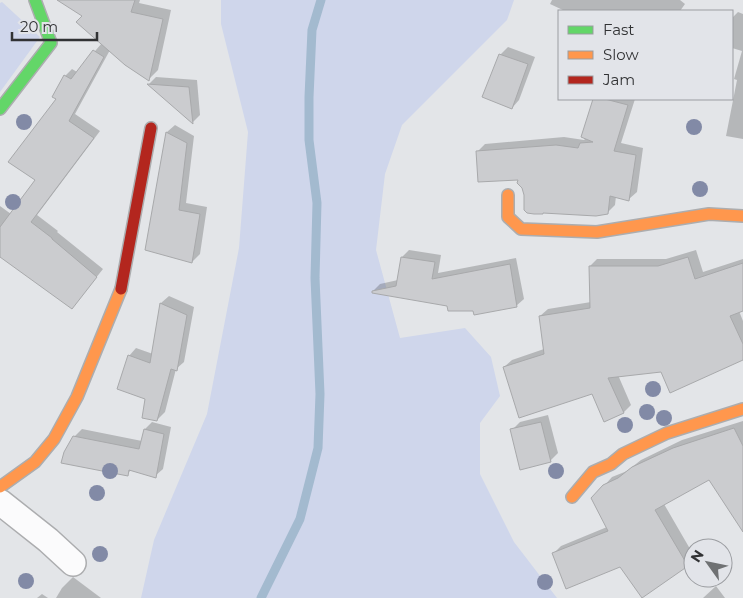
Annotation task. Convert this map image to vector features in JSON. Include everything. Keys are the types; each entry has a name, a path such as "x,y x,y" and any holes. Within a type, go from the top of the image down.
{"street":[{"path":"0,109 51,43 35,0"},
{"path":"0,487 35,462 54,439 77,398 124,283 151,128"},
{"path":"508,195 508,216 521,229 597,232 709,214 743,216"},
{"path":"572,497 593,472 611,464 623,454 667,433 743,409"},
{"path":"0,502 48,540 73,563"}],"shaded area":[{"path":"221,0 514,0 507,20 402,125 385,174 376,250 400,338 465,328 491,357 500,396 480,423 480,474 514,542 557,598 141,598 154,540 207,414 239,248 248,132 221,24"},
{"path":"2,2 40,37 0,92 0,3"}],"building":[{"path":"57,0 135,0 131,12 163,19 149,81 125,65 76,22 82,16"},
{"path":"93,50 104,57 69,121 94,138 31,222 97,277 72,309 0,257 0,227 35,180 8,162 56,99 52,97 64,75 71,79"},
{"path":"499,54 528,64 512,109 482,97"},
{"path":"147,84 189,87 193,124"},
{"path":"593,100 609,100 628,105 614,151 636,155 629,201 610,196 608,214 596,216 527,213 524,210 524,195 522,188 517,183 518,180 478,182 476,151 556,145 578,148 580,143 593,142 581,137"},
{"path":"166,132 187,143 179,210 200,214 192,263 145,250"},
{"path":"401,257 435,262 432,279 510,264 517,307 474,315 473,311 448,311 447,306 372,293 372,291 396,286"},
{"path":"688,257 695,279 743,263 743,311 730,316 743,344 743,360 670,393 661,372 608,378 624,413 604,422 592,394 519,418 503,367 544,354 539,316 590,308 589,266 658,266"},
{"path":"160,303 187,315 177,371 171,369 157,421 142,418 145,399 117,389 128,355 150,363"},
{"path":"541,422 551,462 520,470 510,429"},
{"path":"734,428 743,446 743,532 709,480 655,510 683,558 683,569 642,598 620,567 566,589 552,553 608,531 591,498 603,485 618,478 632,467 673,448"},
{"path":"144,429 164,434 156,478 129,470 128,476 61,463 64,452 73,436 139,449"}],"waterway":[{"path":"261,598 300,519 318,448 320,394 315,278 317,203 309,140 309,97 312,30 321,0"}],"traffic: fast":[{"path":"0,109 51,43 35,0"}],"traffic: slow":[{"path":"508,195 508,217 521,229 597,232 709,214 743,216"},
{"path":"0,487 35,462 54,439 77,397 121,289"},
{"path":"572,497 593,472 611,464 623,454 667,433 743,409"}],"traffic: jam":[{"path":"121,289 151,128"}]}
